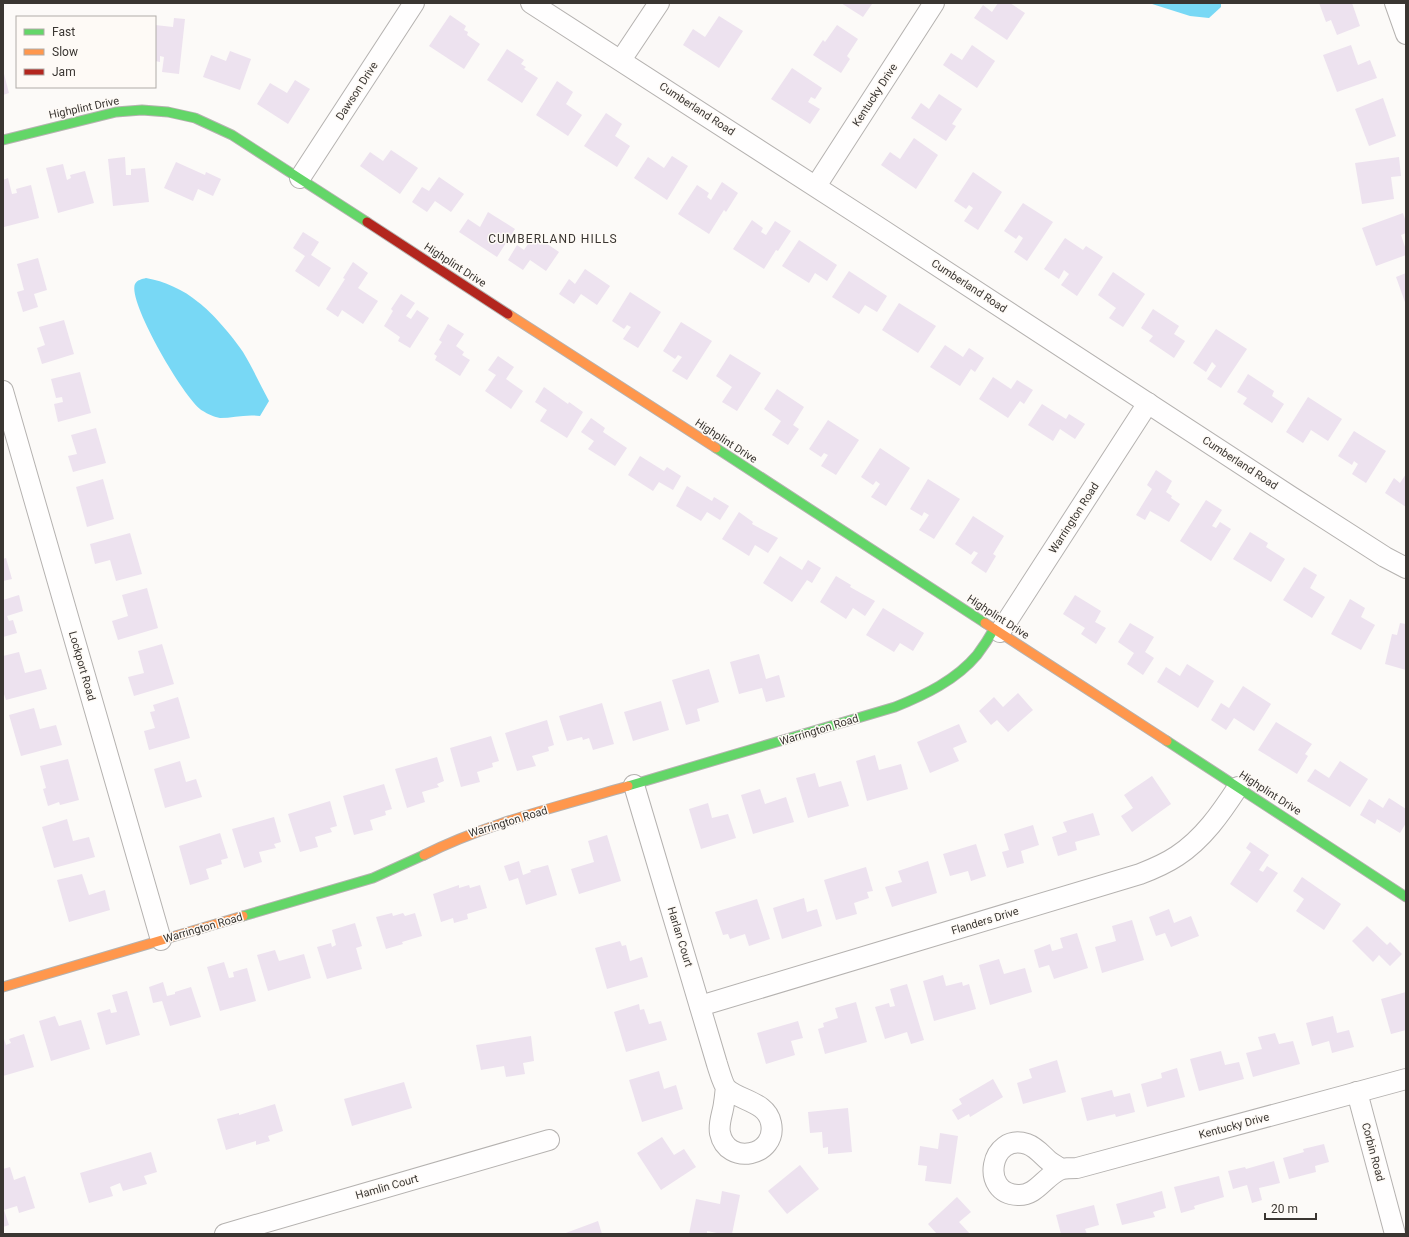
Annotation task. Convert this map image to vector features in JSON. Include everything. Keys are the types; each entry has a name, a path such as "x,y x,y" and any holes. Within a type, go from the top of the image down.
{"street":[{"name":"Dawson Drive","path":"300,178 414,3"},
{"name":"Cumberland Road","path":"531,3 816,186 1303,504 1406,568"},
{"path":"621,60 659,3"},
{"name":"Kentucky Drive","path":"816,186 934,3"},
{"path":"1395,3 1406,34"},
{"name":"Highplint Drive","path":"3,140 116,112 142,110 168,112 195,118 226,132 300,178 1406,897"},
{"name":"Lockport Road","path":"3,391 162,940"},
{"name":"Warrington Road","path":"3,987 373,878 468,834 861,718 895,707 934,689 969,664 997,631 1148,403"},
{"name":"Harlan Court","path":"634,785 717,1064 726,1088"},
{"name":"Flanders Drive","path":"700,1006 1140,874 1163,865 1191,845 1221,814 1238,787"},
{"name":"Kentucky Drive","path":"1061,1169 1077,1168 1406,1079"},
{"name":"Corbin Road","path":"1357,1092 1395,1234"},
{"name":"Hamlin Court","path":"225,1234 549,1140"}],"water":[{"path":"1149,3 1221,3 1221,7 1209,18 1190,16"},
{"path":"146,278 153,279 180,290 204,306 228,332 243,352 269,401 260,416 249,415 220,418 205,412 195,404 172,371 140,310 135,294 135,284"}],"building":[{"path":"841,3 870,3 872,4 863,17"},
{"path":"998,3 1010,3 1025,13 1007,40 974,18 983,5 992,12"},
{"path":"1319,3 1352,3 1360,26 1337,35 1331,20 1326,22"},
{"path":"450,15 466,26 464,30 468,32 467,35 480,44 464,69 429,46"},
{"path":"719,16 743,31 719,68 683,45 693,29 705,37"},
{"path":"174,18 185,19 179,74 162,72 164,57 160,56 160,62 156,61 156,25 173,27"},
{"path":"837,25 858,39 847,56 850,59 841,73 813,55 823,40 825,42"},
{"path":"972,45 995,61 977,88 943,65 951,53 962,60"},
{"path":"1351,45 1358,65 1370,60 1377,78 1337,92 1323,55"},
{"path":"507,49 524,60 521,64 526,67 524,69 538,78 522,103 487,80"},
{"path":"230,51 251,59 240,90 203,77 211,55 226,61"},
{"path":"792,68 822,88 815,99 811,97 808,102 820,109 810,124 771,99"},
{"path":"3,70 9,93 3,95"},
{"path":"295,80 310,89 288,124 257,104 270,83 287,93"},
{"path":"557,81 573,92 566,104 582,115 568,136 536,115"},
{"path":"939,94 962,109 952,124 956,126 946,141 911,118 921,103 929,109"},
{"path":"1383,98 1396,136 1369,146 1355,109"},
{"path":"606,113 622,124 615,136 630,146 617,167 584,146"},
{"path":"914,138 938,155 916,189 881,165 890,152 900,159"},
{"path":"391,150 418,168 400,194 360,166 370,152 383,161"},
{"path":"672,156 688,166 667,200 634,178 648,157 664,168"},
{"path":"125,157 126,175 131,175 131,169 145,168 149,202 113,206 108,159"},
{"path":"1399,157 1401,176 1391,177 1394,199 1362,204 1355,163"},
{"path":"176,162 205,175 206,172 221,179 213,196 198,189 193,201 164,188"},
{"path":"63,164 67,180 71,178 70,175 85,171 94,203 58,213 46,168"},
{"path":"973,172 1002,192 978,230 964,221 973,208 969,205 966,209 954,201"},
{"path":"439,177 464,194 451,212 435,201 427,212 412,202 422,187 429,191"},
{"path":"8,178 12,194 17,193 16,189 31,185 39,218 4,227 3,180"},
{"path":"722,182 738,193 726,212 724,210 709,234 678,214 697,185 709,193 707,197 711,200"},
{"path":"1023,203 1053,222 1027,261 1014,252 1023,238 1019,235 1016,239 1004,231"},
{"path":"488,212 515,229 497,257 459,232 468,219 480,227"},
{"path":"1403,213 1406,222 1406,233 1401,235 1406,250 1406,255 1376,266 1362,228"},
{"path":"752,220 763,228 761,232 766,235 775,221 791,231 778,251 776,250 764,269 733,249"},
{"path":"303,232 319,242 311,255 331,268 319,287 295,271 305,256 293,248"},
{"path":"534,235 559,252 546,271 530,260 523,270 508,260 517,245 524,250"},
{"path":"1065,238 1083,250 1086,246 1103,257 1077,296 1061,285 1069,274 1064,270 1059,279 1044,269"},
{"path":"799,240 837,265 827,281 815,273 809,283 782,266"},
{"path":"38,258 47,290 34,294 38,307 23,312 17,292 24,290 17,264"},
{"path":"353,262 368,273 358,288 378,301 363,324 342,310 338,317 326,309 345,279 343,278"},
{"path":"585,269 610,286 597,305 581,294 574,304 559,294 569,279 575,284"},
{"path":"849,271 887,296 877,312 865,305 859,314 832,297"},
{"path":"1113,272 1145,294 1123,327 1109,318 1116,308 1098,295"},
{"path":"1406,273 1406,305 1396,277"},
{"path":"630,292 661,312 638,348 623,339 631,327 627,325 624,329 612,321"},
{"path":"401,294 415,303 406,316 411,319 417,310 429,318 410,348 398,341 400,337 384,326 393,311 391,309"},
{"path":"899,303 936,326 918,353 882,330"},
{"path":"1153,309 1179,326 1174,334 1185,341 1174,358 1149,341 1153,336 1141,328"},
{"path":"64,320 74,354 42,364 37,348 45,345 39,327"},
{"path":"681,322 712,341 687,380 672,371 682,357 678,355 675,359 663,351"},
{"path":"448,324 464,334 456,346 464,352 462,355 470,360 460,376 435,360 437,356 434,354 442,342 439,340"},
{"path":"1216,329 1247,349 1221,388 1207,379 1216,366 1212,362 1206,372 1193,363"},
{"path":"945,345 963,357 969,348 984,358 975,372 971,369 960,386 930,367"},
{"path":"730,354 761,373 737,411 722,402 732,387 716,376"},
{"path":"498,356 514,367 506,379 523,391 511,409 485,391 496,375 488,370"},
{"path":"80,372 91,413 58,422 54,404 63,402 62,397 56,398 51,379"},
{"path":"1248,374 1274,391 1272,396 1284,404 1272,423 1243,404 1247,398 1237,392"},
{"path":"993,377 1011,389 1017,380 1033,390 1024,404 1020,401 1008,418 979,399"},
{"path":"544,387 568,404 569,402 583,412 567,438 540,421 547,410 535,402"},
{"path":"777,389 804,407 793,425 799,429 788,445 772,435 781,421 764,409"},
{"path":"1308,397 1342,419 1328,441 1311,430 1303,443 1286,432"},
{"path":"1042,404 1066,419 1069,414 1085,424 1075,439 1060,429 1053,441 1028,425"},
{"path":"591,418 605,428 603,432 627,448 615,466 588,449 594,441 581,432"},
{"path":"828,420 859,440 836,475 821,466 828,455 824,453 821,457 809,449"},
{"path":"96,428 106,463 73,472 68,456 77,454 71,435"},
{"path":"1354,431 1386,451 1366,483 1352,474 1358,464 1354,461 1352,465 1338,456"},
{"path":"880,448 910,468 886,506 871,497 880,484 876,481 873,485 861,477"},
{"path":"640,456 664,471 667,467 681,476 673,490 659,482 653,491 628,475"},
{"path":"1156,470 1172,481 1166,492 1172,496 1171,498 1180,504 1169,522 1150,511 1145,520 1136,515 1152,489 1147,485"},
{"path":"1406,474 1406,507 1385,493 1394,478 1400,483"},
{"path":"103,479 114,519 87,527 76,487"},
{"path":"928,479 960,499 934,539 919,530 929,515 924,512 922,516 910,509"},
{"path":"687,486 712,501 714,497 729,506 720,520 707,512 701,521 676,506"},
{"path":"1206,500 1222,510 1212,526 1216,528 1220,522 1231,529 1211,561 1180,541"},
{"path":"739,512 753,522 752,524 778,538 768,553 755,545 749,556 722,539"},
{"path":"973,516 1004,536 993,554 996,556 986,573 971,563 978,553 974,551 971,555 955,544"},
{"path":"1250,532 1268,543 1266,547 1285,559 1271,582 1233,559"},
{"path":"130,533 142,574 116,581 110,560 95,564 90,544"},
{"path":"780,556 802,570 808,560 821,568 812,583 807,580 792,602 763,583"},
{"path":"6,558 12,579 3,581 3,559"},
{"path":"1304,567 1317,575 1310,588 1325,597 1312,618 1283,600"},
{"path":"836,576 851,585 850,587 875,601 865,616 853,608 846,619 820,602"},
{"path":"147,588 158,628 118,640 112,621 128,616 122,595"},
{"path":"19,595 23,611 7,616 9,621 13,620 17,633 3,637 3,600"},
{"path":"1075,595 1101,611 1095,622 1106,628 1096,644 1081,634 1085,628 1063,614"},
{"path":"1350,599 1365,608 1361,617 1375,625 1361,650 1331,634"},
{"path":"883,608 924,633 913,651 900,643 894,652 866,635"},
{"path":"1130,623 1154,637 1145,652 1154,658 1143,675 1127,664 1134,653 1118,642"},
{"path":"1400,623 1406,624 1406,670 1385,664 1392,634 1397,635"},
{"path":"162,644 174,684 134,696 128,677 144,673 138,651"},
{"path":"19,652 25,673 41,669 47,689 6,700 3,691 3,656"},
{"path":"759,654 766,679 779,675 785,697 766,702 762,688 739,694 730,662"},
{"path":"1187,664 1214,681 1198,708 1157,682 1166,667 1180,676"},
{"path":"709,669 719,702 697,709 700,721 686,725 672,680"},
{"path":"1243,686 1271,704 1254,731 1234,718 1226,730 1211,720 1221,703 1229,708"},
{"path":"1018,693 1033,710 1008,732 997,720 991,725 979,711 994,697 1003,707"},
{"path":"178,697 190,738 149,750 144,731 155,728 150,712 155,711 153,705"},
{"path":"661,701 669,730 633,741 624,712"},
{"path":"602,703 614,744 593,750 589,738 583,740 582,737 567,741 559,716"},
{"path":"34,708 40,729 56,725 62,745 21,756 9,715"},
{"path":"547,720 554,745 548,747 549,751 532,756 536,766 517,771 505,733"},
{"path":"1276,722 1312,744 1305,754 1308,756 1297,774 1258,750"},
{"path":"959,724 967,742 953,748 959,761 930,773 917,742"},
{"path":"491,736 499,761 492,763 493,767 477,772 480,782 461,787 450,748"},
{"path":"875,755 879,770 901,764 908,789 867,801 856,761"},
{"path":"437,757 444,781 437,784 439,787 422,792 425,802 407,808 395,769"},
{"path":"68,759 79,800 60,805 59,802 48,806 43,789 46,788 40,766"},
{"path":"180,761 186,782 196,779 202,797 165,808 154,769"},
{"path":"1340,761 1368,779 1350,807 1307,781 1315,769 1329,778"},
{"path":"815,773 819,787 841,781 849,806 808,818 796,778"},
{"path":"1152,776 1171,804 1132,832 1121,816 1133,808 1124,795"},
{"path":"384,784 392,809 385,811 386,815 370,820 373,830 354,835 343,796"},
{"path":"760,789 765,804 786,797 794,822 753,834 741,795"},
{"path":"1389,798 1406,809 1406,823 1400,833 1377,819 1375,824 1360,815 1369,799 1383,808"},
{"path":"330,801 337,826 330,828 332,832 315,837 318,847 300,852 288,814"},
{"path":"708,803 712,818 728,814 736,838 701,849 689,809"},
{"path":"1093,813 1100,835 1075,842 1077,850 1058,856 1052,837 1067,832 1063,822"},
{"path":"274,817 281,842 274,844 276,848 259,852 262,862 244,868 232,829"},
{"path":"67,819 73,841 89,837 95,857 54,868 42,827"},
{"path":"1033,825 1039,845 1021,851 1024,863 1007,868 1002,852 1009,850 1004,834"},
{"path":"220,833 228,858 221,860 222,864 206,869 209,879 190,885 179,846"},
{"path":"607,835 621,881 579,894 571,869 594,862 588,841"},
{"path":"1250,842 1269,855 1259,870 1263,872 1267,866 1278,873 1257,903 1230,884 1251,852 1246,848"},
{"path":"976,844 986,876 971,881 968,871 950,876 943,854"},
{"path":"519,861 523,875 531,872 530,870 548,865 557,895 526,905 518,878 509,881 504,866"},
{"path":"928,861 937,893 892,907 885,887 902,882 898,871"},
{"path":"866,867 873,891 867,892 869,898 854,903 857,914 836,920 824,880"},
{"path":"82,874 89,895 105,890 110,910 69,922 57,880"},
{"path":"1302,877 1341,904 1324,930 1296,911 1304,899 1293,891"},
{"path":"459,885 459,888 469,885 470,888 480,885 487,908 467,914 468,919 454,923 453,918 441,922 433,894"},
{"path":"804,898 807,912 817,909 822,926 782,939 773,908"},
{"path":"757,899 770,939 749,946 745,934 730,939 728,934 723,935 715,912"},
{"path":"1169,909 1174,923 1191,916 1199,936 1171,947 1165,933 1156,936 1149,917"},
{"path":"392,913 393,916 403,913 405,916 415,913 422,936 386,949 376,917"},
{"path":"1132,920 1144,960 1102,973 1095,947 1116,941 1112,926"},
{"path":"355,923 362,946 356,948 362,969 327,979 317,947 331,943 332,947 336,945 332,930"},
{"path":"1367,926 1387,945 1390,942 1402,954 1390,966 1379,955 1373,962 1352,941"},
{"path":"1077,933 1088,968 1054,979 1049,965 1039,968 1034,950 1050,944 1052,951 1063,948 1060,938"},
{"path":"620,941 622,946 626,945 630,961 642,957 648,977 607,989 595,948"},
{"path":"275,950 279,961 304,954 311,978 268,991 257,955"},
{"path":"999,959 1004,974 1025,968 1032,992 990,1005 979,965"},
{"path":"224,962 229,978 234,977 233,972 247,968 256,1001 220,1011 207,967"},
{"path":"943,975 946,986 962,982 963,986 969,984 976,1009 934,1021 923,981"},
{"path":"163,982 167,996 191,987 201,1017 170,1026 162,1001 153,1003 149,987"},
{"path":"907,984 924,1040 911,1044 907,1032 885,1039 875,1007 889,1003 890,1007 895,1006 890,989"},
{"path":"127,991 140,1035 106,1045 97,1013 110,1009 111,1013 117,1012 112,995"},
{"path":"1406,992 1406,1030 1391,1034 1381,999"},
{"path":"856,1002 867,1042 825,1054 818,1029 824,1027 823,1023 838,1018 835,1008"},
{"path":"639,1004 640,1010 644,1009 649,1024 661,1021 667,1040 626,1052 614,1012"},
{"path":"55,1016 59,1026 81,1020 90,1049 51,1061 39,1021"},
{"path":"1333,1016 1337,1033 1349,1030 1354,1047 1332,1053 1329,1041 1312,1046 1306,1023"},
{"path":"798,1021 803,1038 791,1041 795,1055 766,1064 757,1033"},
{"path":"1275,1033 1279,1044 1293,1041 1300,1064 1253,1077 1246,1053 1262,1049 1258,1037"},
{"path":"24,1034 34,1067 3,1076 3,1036 6,1045 11,1043 9,1039"},
{"path":"531,1036 534,1061 523,1063 525,1074 506,1077 504,1066 481,1070 476,1045"},
{"path":"1221,1051 1225,1065 1239,1062 1244,1079 1199,1091 1190,1059"},
{"path":"1057,1060 1066,1092 1023,1104 1017,1083 1032,1078 1029,1069"},
{"path":"1177,1068 1185,1097 1147,1107 1141,1084 1162,1078 1161,1073"},
{"path":"659,1071 664,1089 676,1085 683,1109 642,1122 629,1080"},
{"path":"993,1079 1003,1097 970,1117 969,1114 958,1120 952,1110 962,1104 959,1099"},
{"path":"404,1082 412,1108 352,1126 344,1099"},
{"path":"1112,1090 1114,1097 1130,1093 1135,1112 1116,1117 1115,1114 1087,1121 1081,1098"},
{"path":"275,1104 283,1131 268,1136 270,1141 256,1145 256,1141 226,1150 217,1119 239,1113 239,1115"},
{"path":"848,1108 852,1152 828,1154 828,1147 823,1148 822,1132 810,1133 808,1112"},
{"path":"940,1133 958,1136 951,1184 925,1181 927,1166 918,1165 920,1146 938,1149"},
{"path":"662,1137 674,1155 684,1149 696,1167 661,1190 637,1153"},
{"path":"1324,1144 1329,1162 1315,1166 1316,1172 1289,1179 1283,1158 1304,1152 1303,1149"},
{"path":"151,1152 157,1172 144,1176 147,1184 123,1191 120,1183 110,1187 113,1196 89,1203 80,1173"},
{"path":"1274,1161 1280,1183 1259,1188 1262,1200 1252,1203 1247,1185 1233,1189 1228,1171 1245,1167 1246,1169"},
{"path":"800,1165 819,1189 787,1214 768,1191"},
{"path":"10,1167 14,1180 25,1176 35,1208 19,1213 17,1206 4,1210 9,1225 3,1227 3,1169"},
{"path":"1219,1176 1224,1197 1194,1206 1195,1209 1181,1213 1174,1187"},
{"path":"722,1191 740,1195 732,1234 707,1231 707,1234 689,1234 696,1199 720,1204"},
{"path":"1162,1191 1166,1208 1153,1212 1155,1217 1122,1225 1116,1204"},
{"path":"957,1197 971,1212 959,1222 970,1234 937,1234 928,1224"},
{"path":"1094,1205 1099,1225 1085,1229 1087,1234 1061,1234 1056,1215"},
{"path":"598,1221 602,1234 563,1234"}],"traffic: fast":[{"path":"3,140 116,112 142,110 168,112 195,118 232,135 367,222"},
{"path":"716,448 985,623"},
{"path":"628,786 895,707 929,692 960,672 977,655 994,629"},
{"path":"1167,741 1406,897"},
{"path":"243,916 373,878 424,855"}],"traffic: slow":[{"path":"508,314 716,448"},
{"path":"985,623 1167,741"},
{"path":"424,855 499,824 628,786"},
{"path":"3,987 243,916"}],"traffic: jam":[{"path":"367,222 508,314"}],"district":[{"name":"CUMBERLAND HILLS","path":"553,239"}]}
